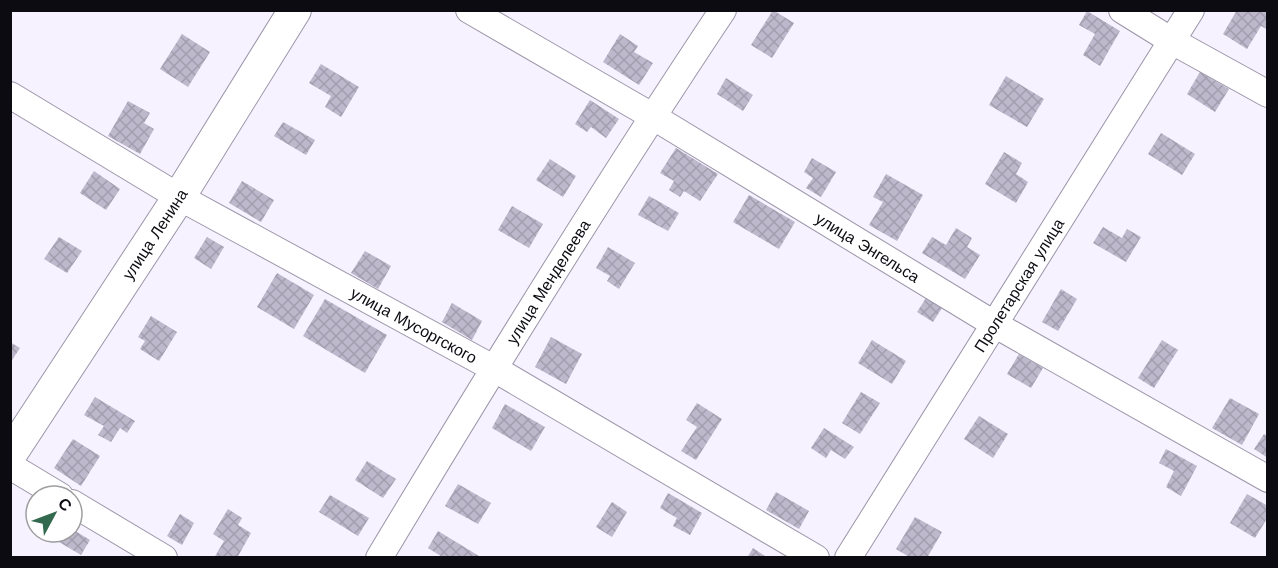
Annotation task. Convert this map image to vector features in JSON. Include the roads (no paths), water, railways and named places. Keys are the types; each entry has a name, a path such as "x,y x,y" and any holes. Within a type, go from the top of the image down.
{"street":[{"name":"улица Ленина","path":"10,454 179,197 295,10"},
{"name":"улица Энгельса","path":"469,10 652,116 993,324 1268,479"},
{"name":"улица Менделеева","path":"380,558 493,368 652,116 723,10"},
{"path":"1122,10 1172,41 1268,94"},
{"name":"Пролетарская улица","path":"848,558 1191,10"},
{"name":"улица Мусоргского","path":"10,95 179,197 493,368 816,558"},
{"path":"10,466 40,484"},
{"path":"84,510 164,558"}]}
